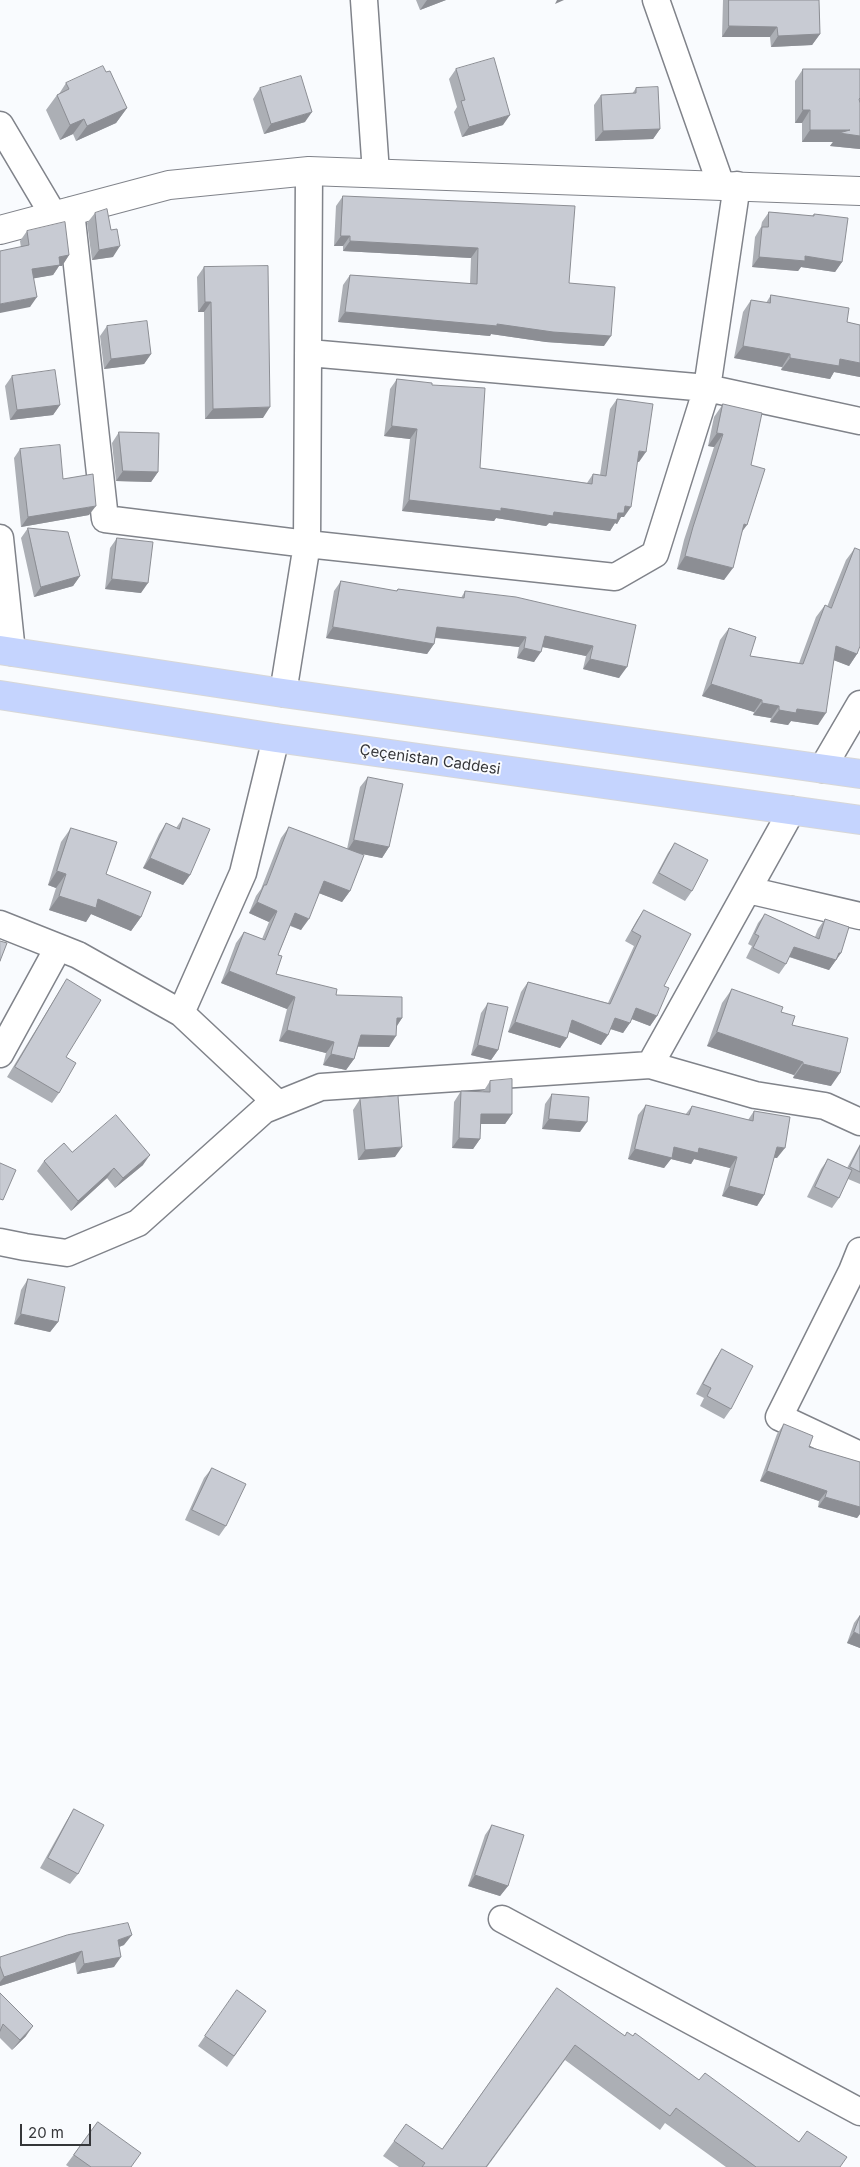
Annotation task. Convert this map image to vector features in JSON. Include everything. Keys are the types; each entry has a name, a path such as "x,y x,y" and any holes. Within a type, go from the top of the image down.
{"main road":[{"path":"6,651 283,694 860,774"},
{"name":"Çeçenistan Caddesi","path":"0,696 276,738 860,820"}],"street":[{"path":"364,0 376,173"},
{"path":"0,125 62,213 104,518 307,544 615,577 655,554 707,388 729,185 656,0"},
{"path":"283,694 307,544 308,171"},
{"path":"0,230 169,185 308,171 860,191"},
{"path":"309,353 707,388 860,421"},
{"path":"0,538 6,651"},
{"path":"822,769 860,704"},
{"path":"181,1013 243,873 276,738"},
{"path":"650,1065 792,810"},
{"path":"748,890 860,916"},
{"path":"0,924 78,956 181,1013 278,1104"},
{"path":"0,1054 58,948"},
{"path":"0,1242 67,1253 138,1223 264,1110 321,1087 650,1065 755,1095 825,1106 860,1122"},
{"path":"860,1251 852,1272 779,1417 860,1455"},
{"path":"502,1919 860,2112"}],"building":[{"path":"729,0 819,0 820,34 778,36 777,27 729,26"},
{"path":"494,58 510,115 469,127 461,101 465,100 456,69"},
{"path":"103,66 106,72 110,71 127,108 87,126 84,119 70,125 57,95 69,89 66,83"},
{"path":"803,69 860,69 860,136 839,133 850,130 810,130 810,110 803,110"},
{"path":"301,76 312,112 271,124 260,88"},
{"path":"658,87 660,129 603,131 601,95 636,93 636,88"},
{"path":"343,196 575,206 569,283 615,287 611,336 553,332 497,324 497,326 345,312 350,275 477,284 478,248 350,241 350,236 341,236"},
{"path":"107,209 111,230 117,229 120,246 99,250 95,213"},
{"path":"769,212 848,218 842,262 805,256 805,261 759,257 762,227 768,227"},
{"path":"65,222 69,255 59,257 60,265 32,269 37,297 0,304 0,251 29,245 27,231"},
{"path":"268,266 270,407 213,409 211,302 205,302 204,267"},
{"path":"771,295 849,308 847,322 860,325 860,363 840,359 839,366 790,358 790,354 743,346 751,300 770,303"},
{"path":"147,321 151,354 111,359 107,326"},
{"path":"55,370 60,405 17,410 12,376"},
{"path":"397,379 432,383 432,385 485,388 480,468 592,484 593,474 606,476 617,399 653,404 646,452 639,451 631,507 625,506 624,513 618,513 617,520 554,512 553,516 501,508 501,511 409,500 417,429 392,426"},
{"path":"723,404 762,413 751,465 765,469 747,525 744,524 733,568 685,556 723,434 717,433"},
{"path":"119,432 159,433 158,472 123,471"},
{"path":"60,445 63,479 93,474 96,506 28,517 20,449"},
{"path":"28,528 68,532 80,576 41,587"},
{"path":"117,538 153,542 148,583 112,579"},
{"path":"855,548 860,550 860,646 857,654 836,646 826,713 797,709 796,713 779,710 779,706 762,703 762,700 711,684 729,628 756,637 750,656 803,664 825,605 831,608"},
{"path":"341,581 397,591 398,589 464,598 465,591 516,597 636,625 627,667 590,659 593,646 545,636 541,652 524,648 526,637 437,627 434,644 333,627"},
{"path":"368,777 403,784 389,847 354,840"},
{"path":"183,818 210,829 190,875 150,858 166,823 179,829"},
{"path":"289,827 364,855 350,891 324,881 309,919 295,913 278,955 282,956 276,974 337,989 336,995 402,997 402,1018 397,1018 396,1036 361,1035 354,1059 331,1054 334,1042 287,1030 295,997 229,971 244,932 265,940 277,911 257,902 264,885 266,885"},
{"path":"71,828 117,842 106,874 151,892 141,917 98,899 96,908 59,896 66,874 57,871"},
{"path":"675,843 708,860 692,891 659,873"},
{"path":"644,910 691,934 664,986 669,988 657,1016 636,1008 630,1023 615,1018 608,1035 572,1020 567,1038 515,1022 528,982 610,1004 641,936 632,931"},
{"path":"765,914 819,939 825,919 849,927 841,953 839,953 836,960 794,947 786,964 753,948 759,936 755,934"},
{"path":"0,941 7,943 0,961"},
{"path":"67,979 101,1000 66,1057 76,1063 59,1093 15,1067"},
{"path":"732,989 783,1007 781,1012 795,1016 792,1025 848,1038 840,1073 803,1064 803,1062 717,1032"},
{"path":"488,1003 508,1007 498,1050 478,1045"},
{"path":"512,1079 512,1114 481,1114 480,1139 459,1138 461,1091 490,1092 490,1081"},
{"path":"552,1094 589,1097 587,1122 549,1119"},
{"path":"398,1096 402,1147 365,1150 360,1099"},
{"path":"646,1105 689,1115 692,1106 753,1121 754,1111 790,1117 785,1148 777,1147 764,1195 729,1186 737,1157 699,1148 698,1153 674,1147 672,1158 635,1149"},
{"path":"116,1115 150,1155 123,1178 114,1168 78,1201 44,1161 64,1143 72,1152"},
{"path":"860,1146 860,1172 850,1167"},
{"path":"828,1159 852,1170 839,1198 815,1187"},
{"path":"0,1163 16,1170 3,1200 0,1199"},
{"path":"28,1279 65,1287 58,1322 21,1314"},
{"path":"722,1349 753,1366 731,1409 707,1396 711,1388 703,1384"},
{"path":"784,1424 813,1436 809,1447 860,1462 860,1507 825,1497 827,1491 767,1471"},
{"path":"212,1468 246,1484 226,1526 192,1510"},
{"path":"860,1616 860,1635 854,1632"},
{"path":"74,1809 104,1825 78,1874 48,1858"},
{"path":"492,1825 524,1835 508,1886 475,1875"},
{"path":"128,1923 132,1935 118,1940 121,1957 84,1964 82,1951 4,1977 0,1966 0,1957 67,1935"},
{"path":"557,1988 625,2036 627,2032 633,2036 635,2033 699,2080 705,2073 799,2142 807,2131 847,2157 840,2167 756,2167 676,2108 670,2116 575,2045 486,2167 422,2167 425,2163 394,2141 406,2124 442,2149"},
{"path":"237,1990 266,2011 234,2056 205,2036"},
{"path":"0,1993 33,2026 20,2040 3,2024 0,2031"},
{"path":"98,2122 141,2153 131,2167 91,2167 74,2155"}]}
